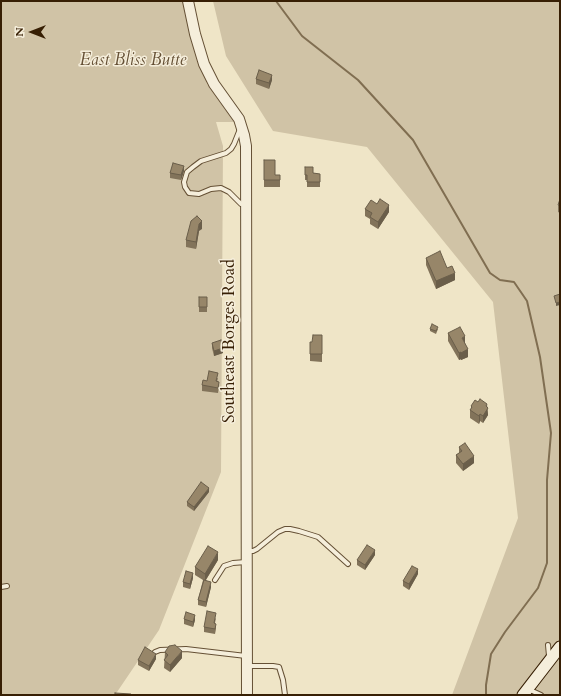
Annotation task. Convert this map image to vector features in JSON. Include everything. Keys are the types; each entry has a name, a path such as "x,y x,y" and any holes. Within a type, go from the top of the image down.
{"main road":[{"path":"526,692 560,647"}],"street":[{"name":"Southeast Borges Road","path":"188,1 195,34 204,64 214,84 236,114 241,124 246,151 247,695"}],"lane":[{"path":"241,124 231,149 201,161 187,172 184,182 185,188 189,192 199,194 211,189 221,188 229,192 241,204 246,205"},
{"path":"246,551 253,551 278,532 290,529 318,537 348,564"},
{"path":"215,580 224,566 246,562"},
{"path":"1,587 7,586"},
{"path":"548,645 550,661"},
{"path":"155,652 160,650 186,650 275,666 279,668 283,680 285,695"},
{"path":"526,692 541,695"}],"green space":[{"name":"East Bliss Butte","path":"1,1 186,1 207,84 234,122 216,122 223,146 221,472 159,630 115,695 1,695"},
{"path":"213,1 560,1 560,695 452,695 518,518 493,302 367,147 273,131 226,56"}],"building":[{"path":"259,70 272,75 269,83 256,79"},
{"path":"264,160 275,160 275,175 280,175 280,180 264,180"},
{"path":"173,163 184,166 181,175 170,173"},
{"path":"305,167 313,167 313,173 320,174 320,182 307,182"},
{"path":"380,199 389,205 378,222 370,217 372,213 365,209 371,200 377,204"},
{"path":"197,216 202,221 199,224 196,242 186,240 191,221"},
{"path":"440,251 447,268 452,266 455,273 436,281 426,258"},
{"path":"560,294 560,302 556,303 554,296"},
{"path":"199,297 207,297 207,307 199,307"},
{"path":"432,324 438,327 436,331 430,329"},
{"path":"460,327 465,336 462,338 468,349 459,353 448,333"},
{"path":"313,335 322,335 322,354 310,354 310,342 312,342"},
{"path":"221,340 223,348 214,351 212,343"},
{"path":"209,371 218,373 216,381 219,382 218,388 202,385 203,380 207,381"},
{"path":"480,399 487,404 486,406 488,408 483,416 480,414 479,416 470,410 475,400 478,402"},
{"path":"465,443 474,456 463,464 456,455 462,451 459,447"},
{"path":"201,482 209,488 194,507 187,502"},
{"path":"367,545 375,550 365,565 357,560"},
{"path":"208,546 218,552 205,574 195,567"},
{"path":"412,566 418,569 409,584 403,581"},
{"path":"186,571 193,573 190,584 183,582"},
{"path":"204,580 211,582 206,602 198,600"},
{"path":"207,611 216,613 214,623 216,624 215,629 204,627"},
{"path":"186,612 195,615 193,622 184,619"},
{"path":"175,645 182,651 170,665 164,660 168,655 165,652 169,646"},
{"path":"145,647 156,654 149,666 138,660"},
{"path":"115,693 131,694 131,695 115,695"}],"waterway":[{"path":"276,1 302,36 358,80 413,140 490,273 500,280 514,282 527,301 540,357 551,433 547,480 547,563 538,588 505,632 491,654 486,685 486,695"}]}
